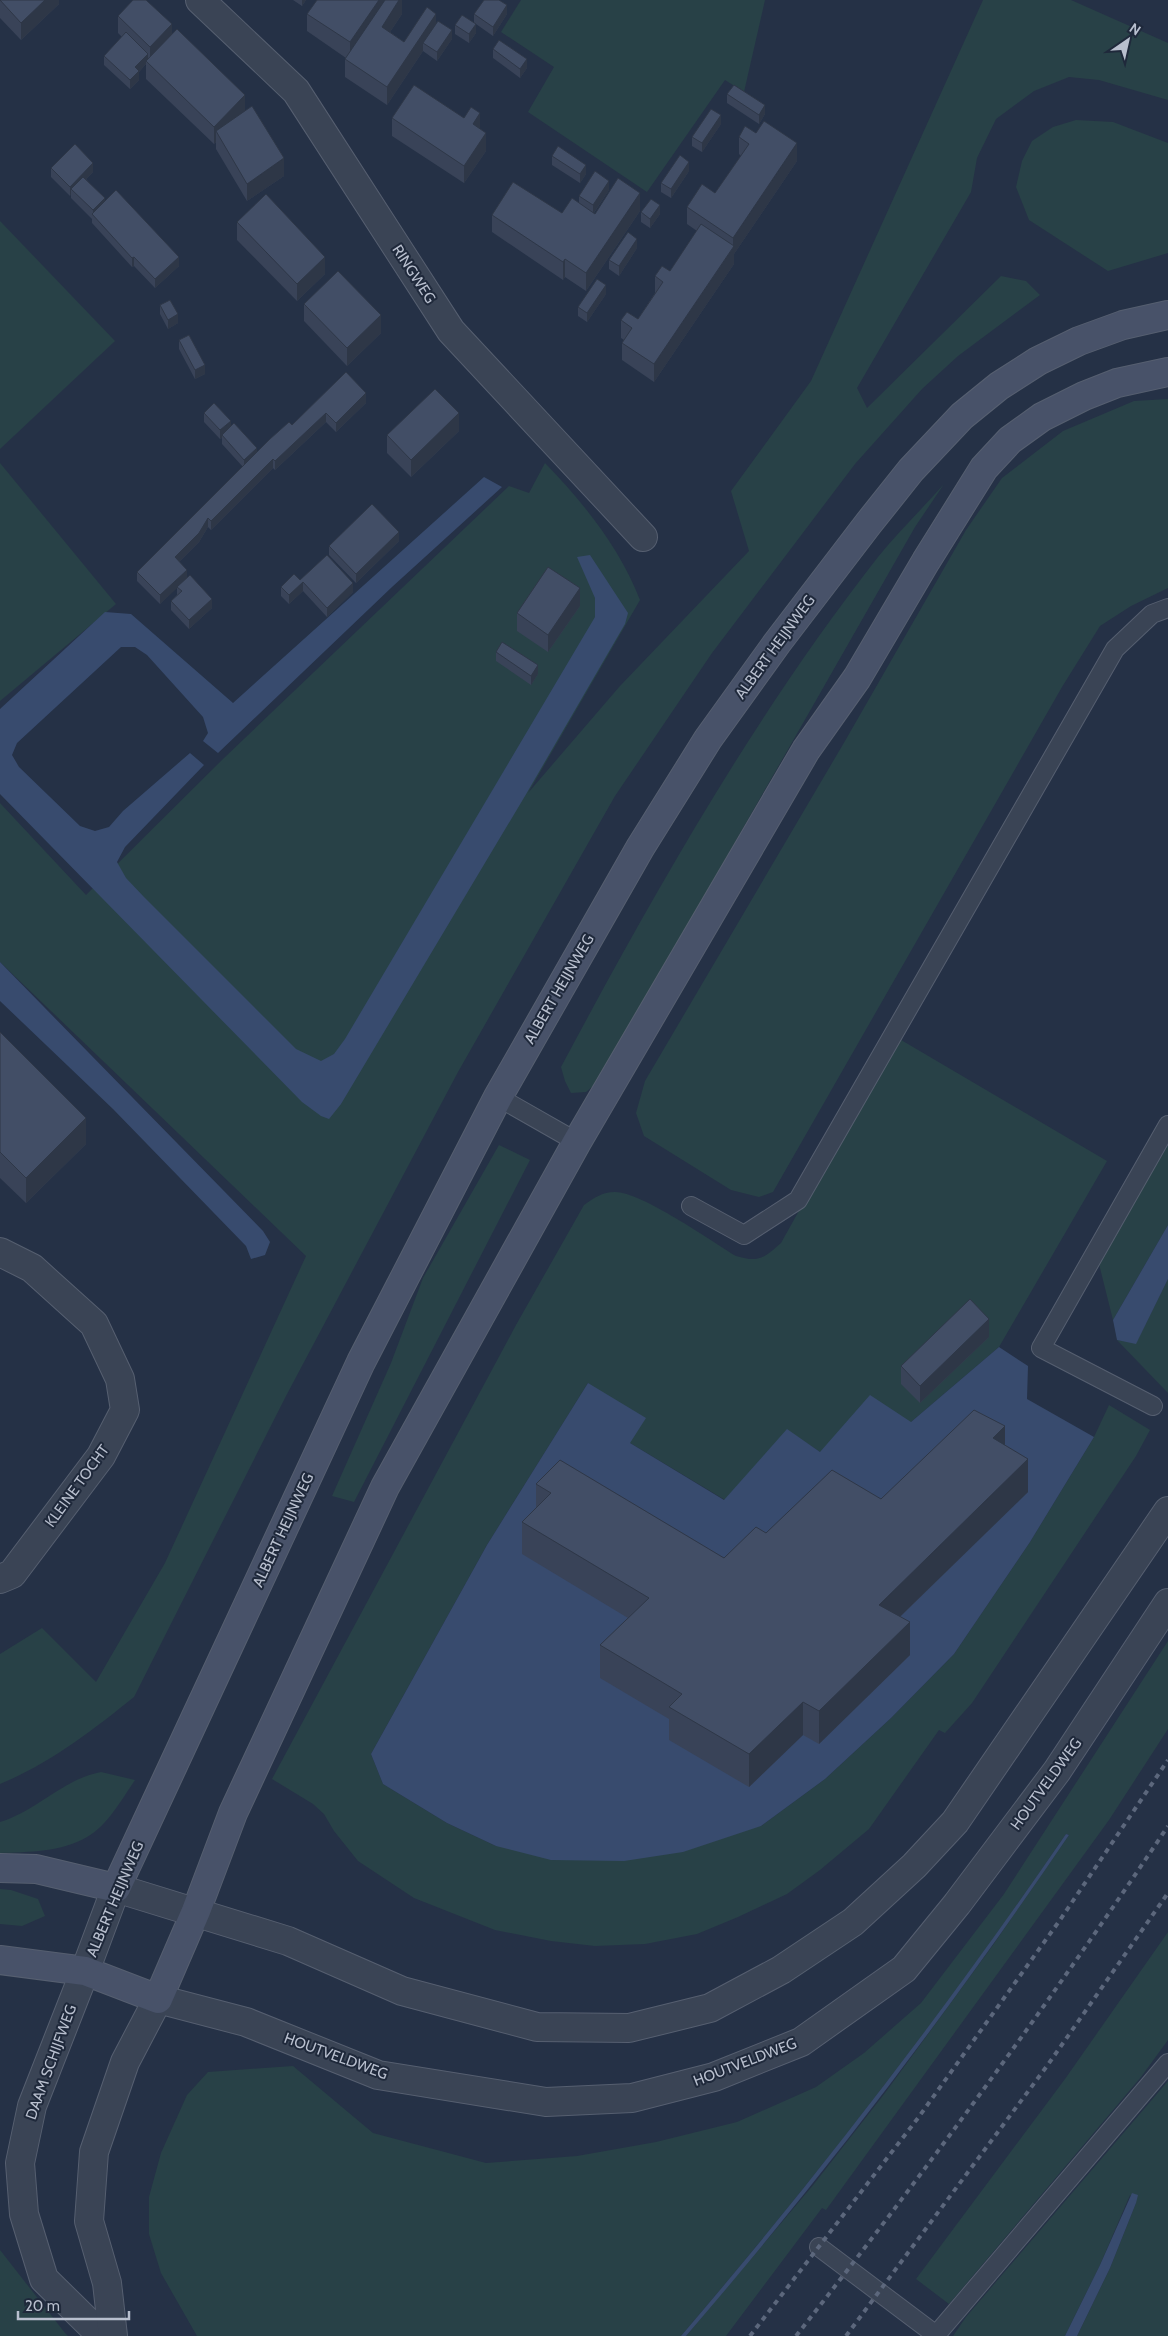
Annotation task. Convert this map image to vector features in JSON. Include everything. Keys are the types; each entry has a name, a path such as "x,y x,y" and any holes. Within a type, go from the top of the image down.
{"main road":[{"name":"ALBERT HEIJNWEG","path":"116,1888 361,1362 498,1097 640,848 708,739 783,635 911,470 962,416 999,386 1038,362 1079,341 1123,325 1168,315"},
{"path":"0,1960 85,1971 158,1999 196,1912 233,1813 385,1487 577,1142 806,750 857,678 926,561 984,468 1010,440 1042,417 1117,383 1168,372"},
{"path":"0,1868 36,1869 116,1888"}],"street":[{"name":"RINGWEG","path":"200,0 296,91 451,330 643,537"},
{"name":"KLEINE TOCHT","path":"0,1252 32,1268 94,1324 120,1379 125,1410 101,1456 12,1574 0,1579"},
{"path":"116,1888 288,1942 402,1991 537,2027 629,2028 710,2008 781,1970 853,1922 914,1866 955,1822 1168,1511"},
{"name":"HOUTVELDWEG","path":"158,1999 246,2022 378,2075 546,2102 632,2098 714,2077 801,2042 904,1969 957,1904 1057,1771 1168,1603"},
{"name":"ALBERT HEIJNWEG","path":"85,1971 116,1888"},
{"name":"DAAM SCHIJFWEG","path":"85,1971 32,2106 20,2163 24,2214 44,2279 102,2336"},
{"path":"113,2336 107,2283 89,2221 94,2152 125,2062 158,1999"}],"lane":[{"path":"690,1206 744,1235 798,1200 1115,649 1152,614 1168,608"},
{"path":"498,1097 577,1142"},
{"path":"1153,1406 1041,1348 1168,1125"},
{"path":"819,2247 936,2335 1168,2063"}],"green space":[{"path":"521,0 765,0 744,92 725,80 647,192 528,112 554,67 501,32"},
{"path":"983,0 1071,0 1168,43 1168,100 1099,80 1069,77 1034,91 996,119 977,158 971,192 857,388 867,408 1001,276 1026,281 1040,295 958,356 922,389 855,464 712,653 615,796 458,1072 286,1396 134,1697 87,1734 36,1767 0,1784 0,1654 42,1628 96,1682 165,1563 306,1256 0,962 0,803 86,895 224,758 509,486 529,493 545,463 573,494 611,544 632,581 640,600 528,793 620,686 749,551 731,491 811,381"},
{"path":"1076,120 1113,122 1168,143 1168,253 1108,271 1029,220 1016,187 1022,161 1032,141 1053,127"},
{"path":"0,221 115,341 0,449"},
{"path":"1168,399 1168,588 1131,606 1100,626 1062,687 773,1192 759,1197 731,1190 644,1136 636,1113 645,1081 845,741 966,530 1002,478 1063,431 1134,401"},
{"path":"0,463 116,604 0,701"},
{"path":"944,484 915,527 598,1082 586,1092 571,1093 561,1067 670,870 748,741 833,617 878,557"},
{"path":"896,1037 1107,1161 999,1347 911,1422 820,1452 787,1430 725,1500 630,1443 588,1383 487,1545 371,1754 383,1784 447,1823 496,1846 761,1826 825,1779 891,1718 954,1654 1030,1542 1094,1437 1109,1405 1150,1430 1136,1456 972,1703 945,1733 939,1730 869,1829 820,1870 787,1894 697,1934 645,1944 595,1946 551,1941 495,1930 414,1898 358,1861 334,1831 324,1814 313,1804 272,1779 516,1325 584,1205 602,1194 615,1192 627,1194 641,1200 676,1218 736,1256 756,1259 765,1256 781,1243"},
{"path":"499,1145 530,1160 354,1502 332,1496 391,1363 423,1278"},
{"path":"1168,1145 1168,1225 1113,1320 1099,1264"},
{"path":"1168,1279 1168,1393 1117,1340 1136,1343"},
{"path":"1168,1641 1168,1729 1109,1820 826,2210 822,2208 726,2336 686,2336 814,2184 885,2093 993,1945 1069,1835 1066,1834 975,1964 832,2153 681,2336 197,2336 161,2273 149,2234 149,2197 161,2153 187,2095 208,2072 293,2066 373,2133 486,2163 577,2156 656,2142 737,2122 816,2087 864,2053 921,2003 1004,1894"},
{"path":"101,1772 135,1780 114,1812 94,1832 67,1846 0,1853 0,1822 26,1811 74,1781"},
{"path":"0,1889 11,1890 38,1899 45,1916 22,1926 0,1924"},
{"path":"1168,1932 1168,2040 1141,2077 949,2304 916,2279 1065,2079"},
{"path":"1168,2081 1168,2336 1077,2336 1110,2268 1136,2203 1130,2195 1100,2265 1065,2336 953,2336 966,2317"},
{"path":"0,2250 65,2333 68,2336 0,2336"}],"water":[{"path":"484,477 502,487 392,587 218,753 203,741 208,733 203,717 147,655 135,647 121,647 17,743 12,755 19,767 80,826 95,831 109,827 123,811 190,753 204,765 125,847 117,862 126,878 144,897 296,1049 321,1061 334,1054 345,1039 595,617 595,598 577,557 590,555 628,613 625,624 525,796 341,1104 329,1119 321,1116 302,1102 0,794 0,709 105,612 131,614 233,703"},
{"path":"0,962 263,1231 270,1242 265,1255 251,1259 246,1246 113,1109 0,1001"},
{"path":"1168,1225 1168,1279 1136,1344 1117,1340 1113,1320"},
{"path":"999,1347 1028,1366 1027,1399 1094,1437 1030,1542 954,1654 891,1718 825,1779 761,1826 683,1852 624,1861 551,1860 496,1846 447,1823 383,1784 371,1754 487,1545 588,1383 646,1418 630,1443 724,1500 787,1429 820,1452 870,1395 911,1422"},
{"path":"1066,1834 1069,1835 979,1964 885,2091 737,2276 686,2336 681,2336 832,2153 975,1963"},
{"path":"1132,2193 1138,2195 1136,2203 1110,2268 1077,2336 1065,2336 1100,2265"}],"building":[{"path":"0,0 45,0 21,23"},
{"path":"133,0 146,0 172,24 150,47 118,16"},
{"path":"317,0 379,0 350,42 307,14"},
{"path":"385,0 399,0 382,27 404,42 427,7 436,14 387,87 345,59"},
{"path":"484,0 499,0 507,5 493,27 474,14"},
{"path":"462,15 476,24 469,34 455,25"},
{"path":"438,21 452,30 437,52 423,43"},
{"path":"177,29 245,95 214,127 146,61"},
{"path":"126,32 148,54 135,67 139,71 130,80 104,56"},
{"path":"499,40 527,59 520,69 493,49"},
{"path":"414,85 464,118 471,107 480,113 473,124 486,133 464,166 392,118"},
{"path":"734,85 765,105 759,115 727,94"},
{"path":"252,106 284,158 247,184 216,131"},
{"path":"711,109 721,115 702,143 692,137"},
{"path":"764,121 797,143 733,238 687,207 702,184 715,193 749,144 739,137 745,126 756,133"},
{"path":"75,144 93,163 70,187 51,168"},
{"path":"558,146 586,165 580,174 552,156"},
{"path":"680,155 689,162 671,189 661,183"},
{"path":"595,171 609,181 593,205 579,196"},
{"path":"83,177 105,198 93,210 71,189"},
{"path":"618,178 640,193 586,273 565,259 563,262 492,215 513,182 562,213 572,198 595,214"},
{"path":"116,190 179,257 155,279 134,257 132,258 92,214"},
{"path":"266,194 325,257 297,284 237,222"},
{"path":"651,199 660,205 650,219 641,212"},
{"path":"701,224 734,246 654,364 622,343 632,328 621,320 627,312 638,319 663,282 655,276 662,266 670,271"},
{"path":"628,232 637,239 619,266 609,260"},
{"path":"338,271 381,315 347,348 304,304"},
{"path":"597,279 606,285 587,313 578,307"},
{"path":"170,300 178,314 168,320 160,305"},
{"path":"189,335 205,365 195,370 179,340"},
{"path":"346,372 366,393 336,423 326,413 275,461 273,459 211,521 208,518 199,533 175,557 187,570 160,595 137,572 270,439 289,422 292,425"},
{"path":"435,389 459,413 411,460 387,435"},
{"path":"214,403 231,421 220,430 204,413"},
{"path":"234,423 257,448 244,460 222,435"},
{"path":"372,504 399,532 356,574 329,546"},
{"path":"327,555 353,583 327,608 303,582 289,595 281,587 294,574 300,580"},
{"path":"548,567 580,588 548,635 517,613"},
{"path":"190,575 212,599 189,620 171,601 182,591 177,587"},
{"path":"502,642 538,665 531,676 496,652"},
{"path":"0,1032 86,1118 26,1178 0,1152"},
{"path":"970,1299 989,1319 920,1386 901,1366"},
{"path":"974,1410 1005,1426 993,1438 1028,1459 879,1605 910,1622 819,1711 803,1702 749,1754 669,1707 682,1694 600,1645 649,1598 522,1522 551,1493 536,1484 560,1460 724,1558 756,1527 766,1533 832,1470 881,1499"}],"railway":[{"path":"750,2336 918,2118 1060,1920 1168,1760"},
{"path":"796,2336 987,2085 1079,1956 1168,1826"},
{"path":"846,2336 1047,2066 1168,1893"}]}
